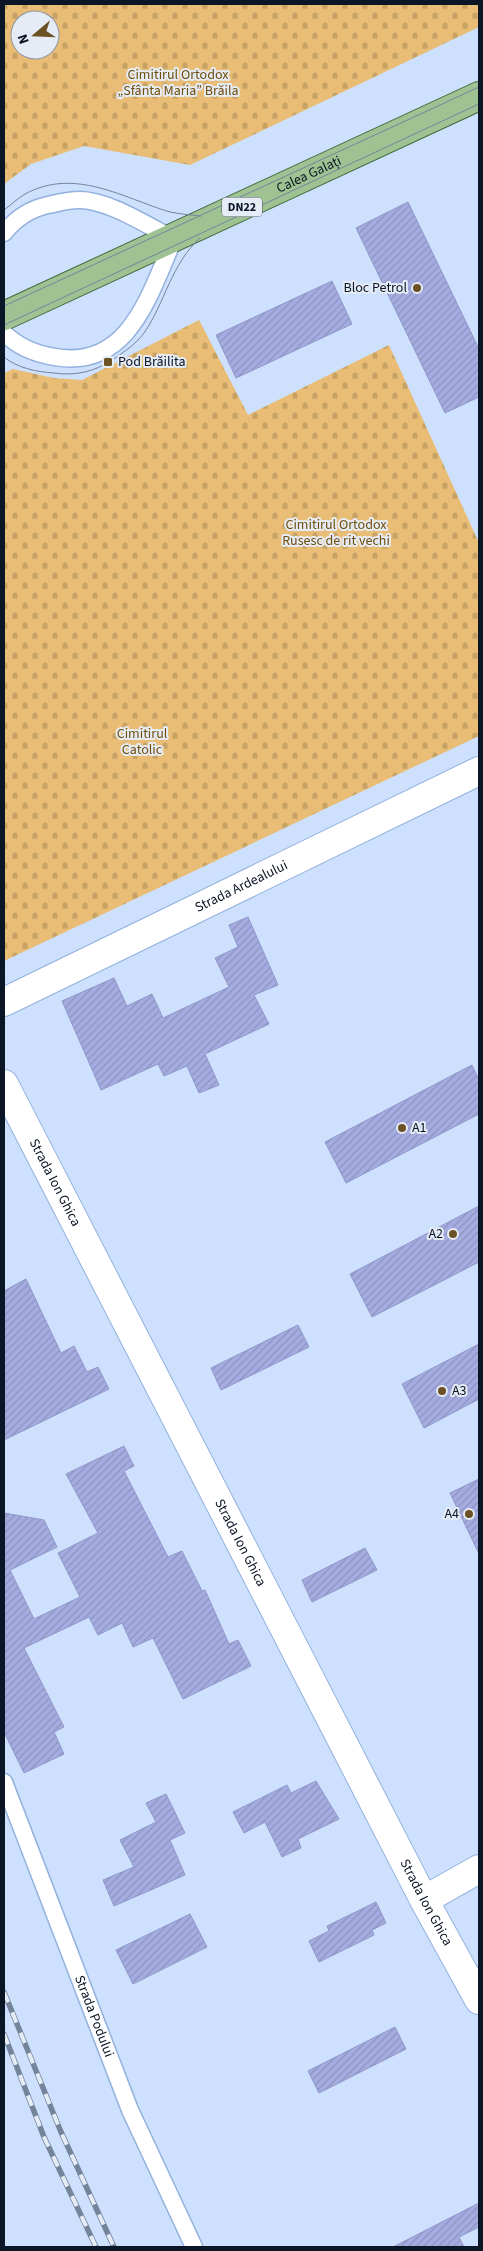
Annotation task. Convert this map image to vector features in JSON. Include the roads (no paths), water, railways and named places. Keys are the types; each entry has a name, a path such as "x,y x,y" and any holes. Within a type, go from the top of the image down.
{"main road":[{"name":"Calea Galați","path":"4,316 174,239 479,96"}],"street":[{"name":"Strada Ardealului","path":"4,1002 479,771"},
{"name":"Strada Ion Ghica","path":"4,1084 424,1900 479,2000"},
{"path":"424,1900 479,1869"}],"lane":[{"path":"4,233 12,222 26,212 59,202 80,200 96,202 127,215 174,239 144,308 132,327 117,342 82,357 64,359 43,355 16,344 4,334"},
{"name":"Strada Podului","path":"4,1782 130,2110 194,2247"}],"tram line":[{"path":"4,306 479,87"},
{"path":"4,325 479,104"},
{"path":"4,210 25,194 44,186 62,183 99,188 170,212 201,216"},
{"path":"4,357 28,369 62,374 91,370 112,360 133,345 144,333 182,260 200,238"}],"railway":[{"path":"4,1992 61,2132 114,2247"},
{"path":"4,2034 44,2137 96,2247"}],"place":[{"name":"Bloc Petrol","path":"417,288"},
{"name":"Pod Brăilita","path":"108,362"},
{"name":"A1","path":"402,1128"},
{"name":"A2","path":"453,1234"},
{"name":"A3","path":"442,1391"},
{"name":"A4","path":"469,1514"}],"park label":[{"name":"Cimitirul Ortodox „Sfânta Maria” Brăila","path":"178,84"},
{"name":"Cimitirul Ortodox Rusesc de rit vechi","path":"336,534"},
{"name":"Cimitirul Catolic","path":"142,742"}]}
